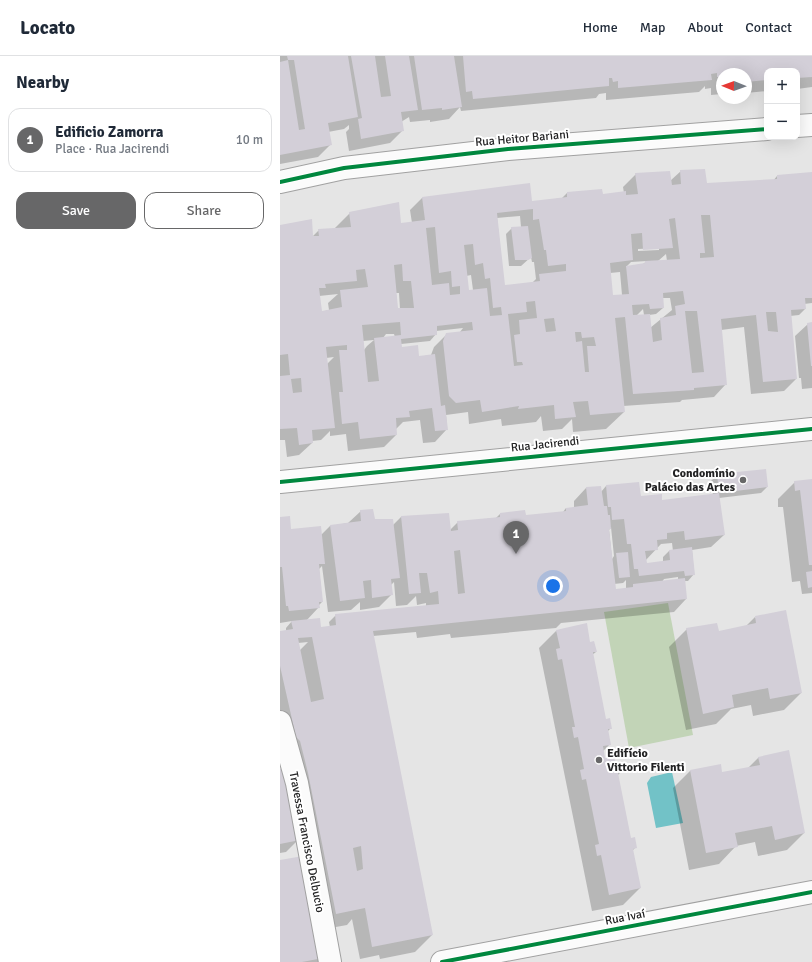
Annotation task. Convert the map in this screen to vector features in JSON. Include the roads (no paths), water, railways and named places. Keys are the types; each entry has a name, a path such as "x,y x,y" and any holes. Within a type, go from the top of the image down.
{"street":[{"path":"800,126 812,125"},
{"name":"Rua Heitor Bariani","path":"280,182 344,168 508,149 764,129"},
{"name":"Rua Jacirendi","path":"280,482 812,429"},
{"name":"Travessa Francisco Delbucio","path":"280,722 297,783 330,962"},
{"name":"Rua Ivaí","path":"442,962 812,892"}],"water":[{"path":"672,772 683,823 656,828 647,783 651,777"}],"place":[{"name":"Condomínio Palácio das Artes","path":"743,480"},
{"name":"Edificio Zamorra","path":"516,554"},
{"name":"Edifício Vittorio Filenti","path":"599,760"}]}
